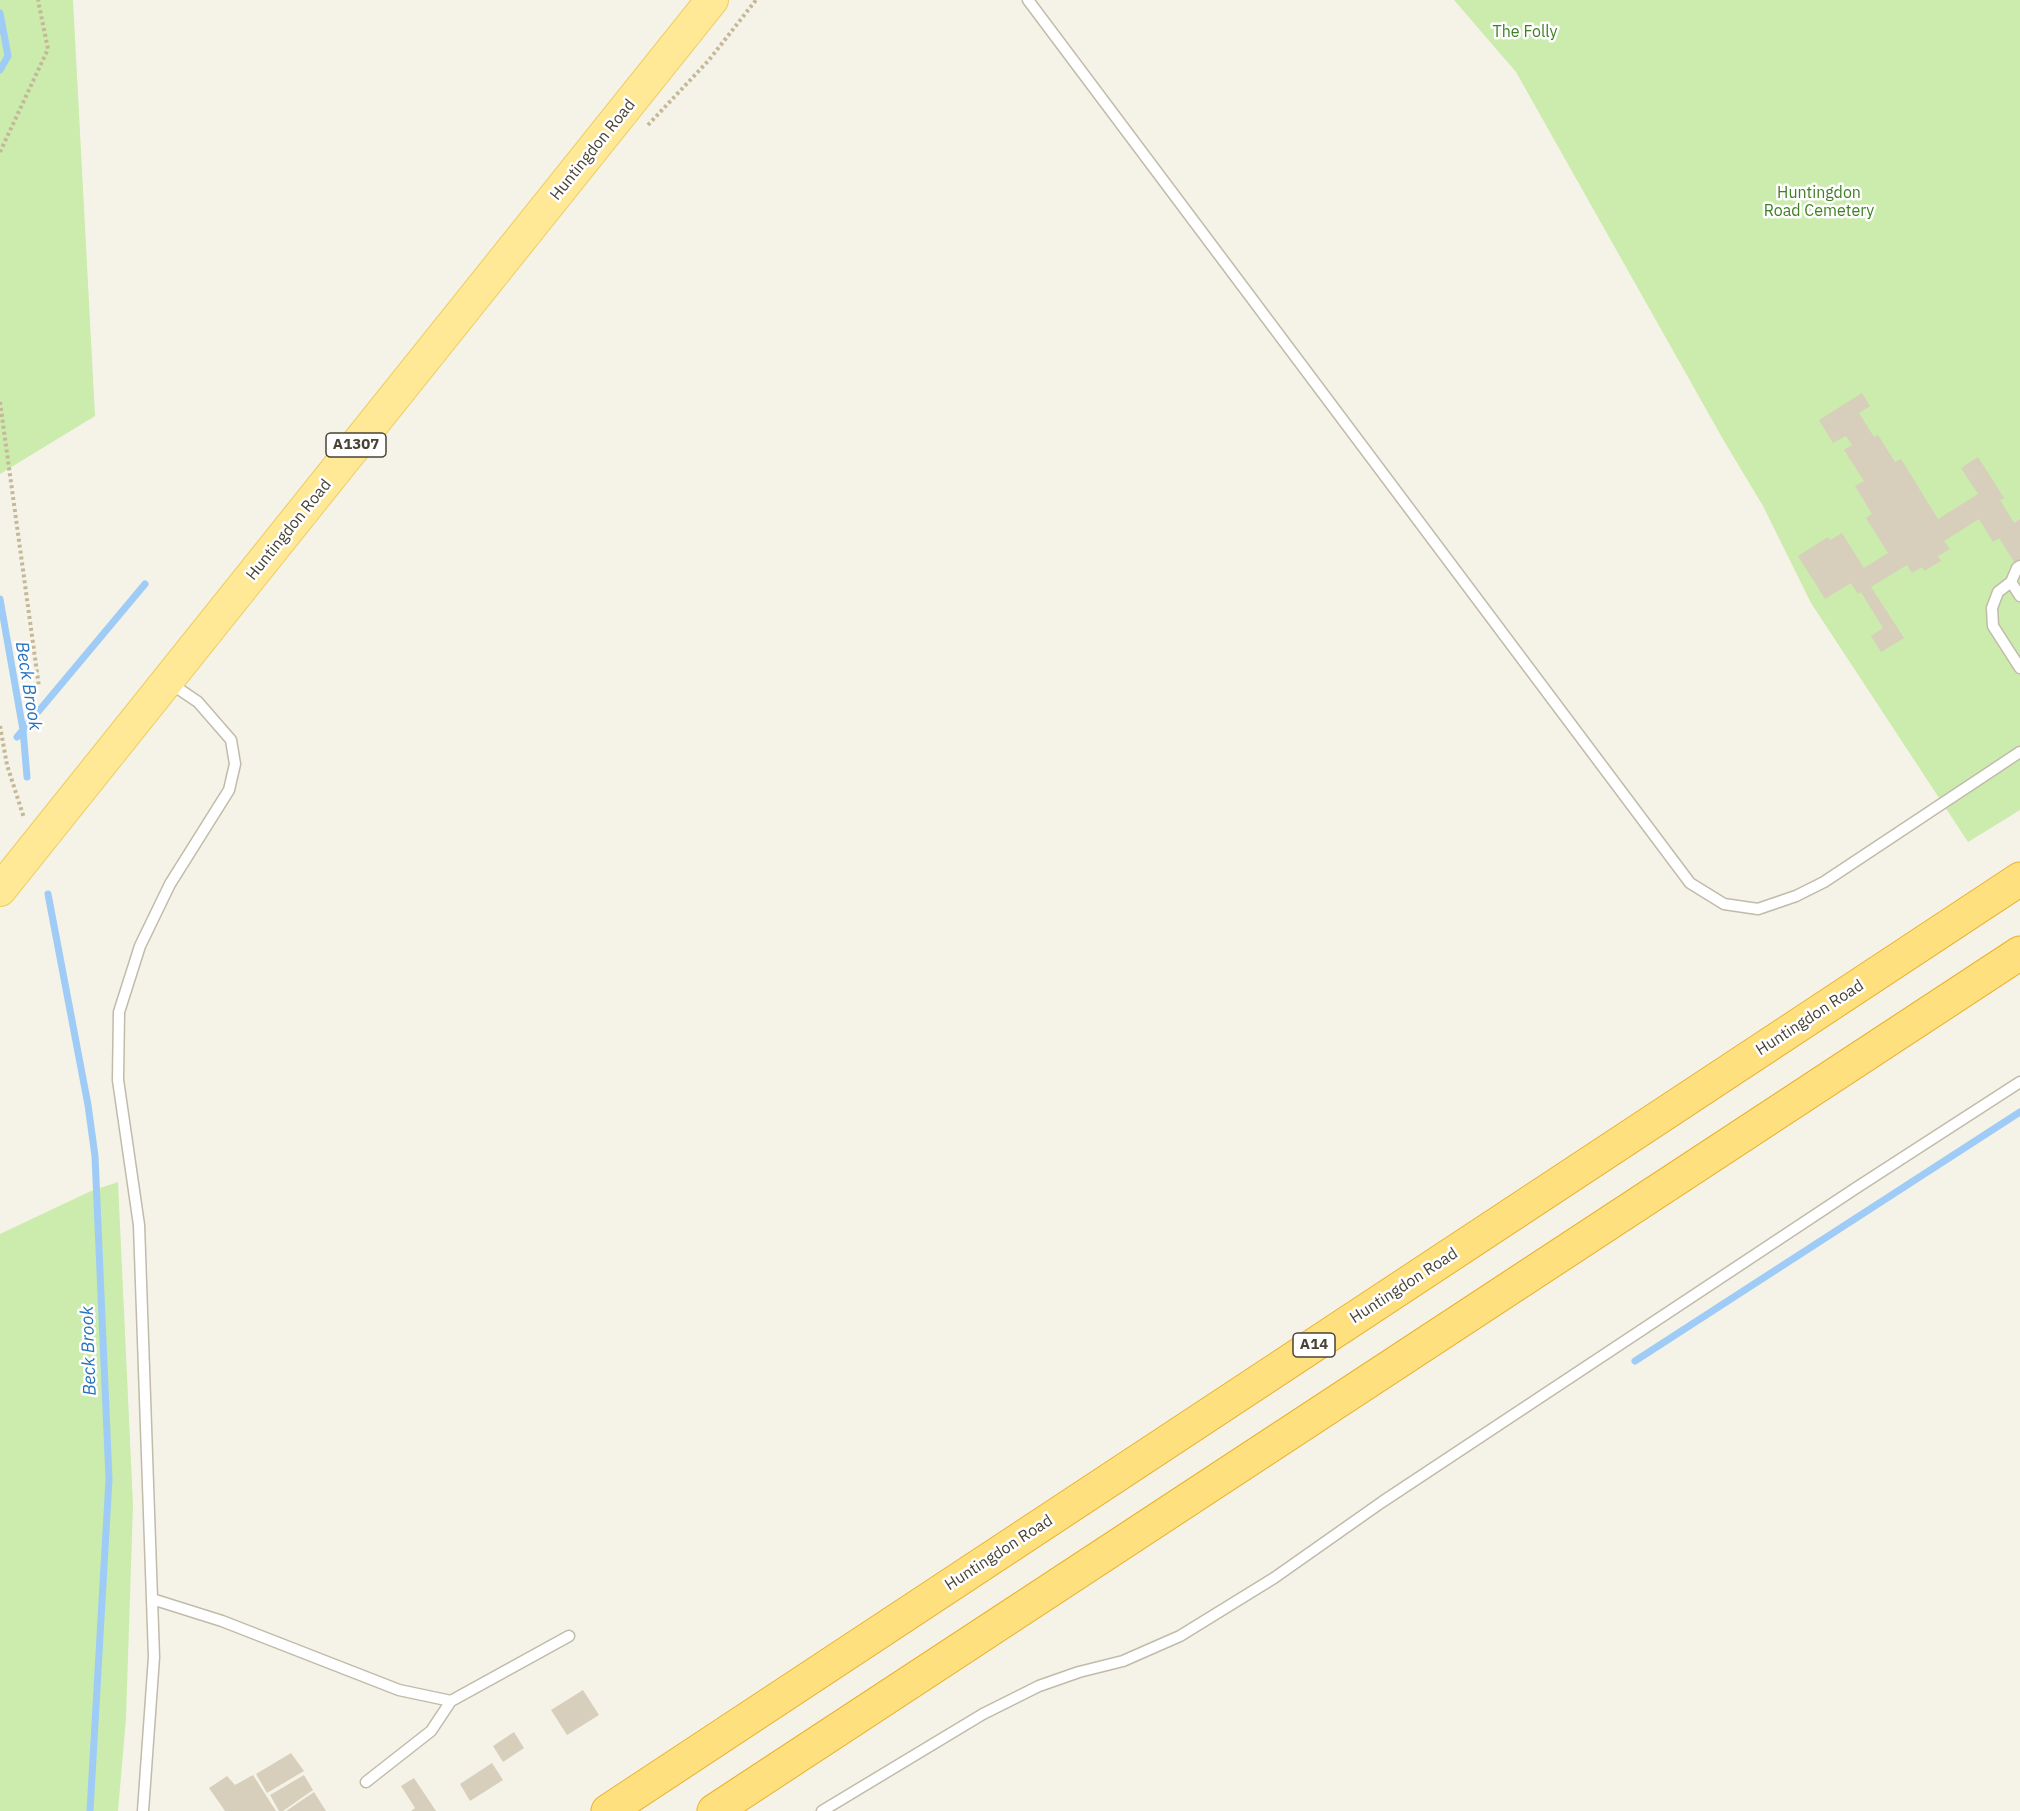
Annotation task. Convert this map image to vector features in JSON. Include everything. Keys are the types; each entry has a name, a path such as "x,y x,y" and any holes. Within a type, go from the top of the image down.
{"highway":[{"name":"Huntingdon Road","path":"608,1811 2020,879"},
{"path":"714,1811 2020,953"}],"main road":[{"name":"Huntingdon Road","path":"0,890 712,0"}],"lane":[{"path":"1028,0 1690,882 1724,904 1758,909 1796,897 1824,882 2020,752"},
{"path":"2020,566 2011,582 1998,592 1992,608 1993,626 2020,668"},
{"path":"2011,582 2020,596"},
{"path":"143,1811 154,1657 139,1225 118,1080 118,1012 140,946 170,884 229,790 235,765 231,740 198,702 167,681"},
{"path":"822,1811 983,1714 1039,1686 1080,1672 1124,1662 1180,1636 1274,1578 1382,1502 1856,1188 2020,1083"},
{"path":"152,1599 222,1621 399,1690 451,1701"},
{"path":"366,1782 431,1731 451,1701 569,1636"}],"path":[{"path":"0,152 48,49 38,0"},
{"path":"0,402 39,687"},
{"path":"0,726 7,765 27,829"}],"green space":[{"path":"0,0 73,0 95,416 0,474"},
{"name":"Huntingdon Road Cemetery","path":"1454,0 2020,0 2020,810 1968,842 1811,603 1763,506 1516,72"},
{"path":"118,1182 133,1505 126,1718 118,1811 0,1811 0,1234 91,1191"}],"building":[{"path":"1862,393 1870,406 1859,413 1874,437 1878,435 1895,462 1901,459 1938,519 1978,494 1961,468 1978,457 2004,498 2000,500 2014,523 2020,519 2020,562 2016,565 1999,538 1993,542 1979,519 1944,541 1950,549 1938,556 1941,561 1924,571 1922,567 1912,573 1907,565 1871,587 1904,638 1881,652 1871,636 1883,628 1861,592 1858,594 1851,583 1825,599 1798,556 1828,537 1830,540 1842,533 1864,568 1888,553 1866,518 1872,514 1855,486 1864,481 1844,450 1852,445 1846,436 1833,443 1819,420"},
{"path":"583,1690 599,1715 567,1735 551,1710"},
{"path":"514,1732 524,1748 503,1762 493,1746"},
{"path":"291,1753 304,1771 267,1793 256,1774"},
{"path":"492,1763 503,1780 470,1801 460,1784"},
{"path":"253,1775 276,1811 225,1811 209,1788 227,1776 235,1785"},
{"path":"304,1775 313,1790 283,1811 279,1811 270,1795"},
{"path":"414,1778 436,1811 411,1811 415,1808 401,1786"},
{"path":"314,1792 326,1811 286,1811"}],"waterway":[{"name":"Beck Brook","path":"0,13 8,56 0,70"},
{"path":"17,737 145,584"},
{"name":"Beck Brook","path":"0,599 23,730 27,777"},
{"name":"Beck Brook","path":"48,894 88,1105 95,1156 109,1479 90,1811"},
{"path":"1635,1361 2020,1112"}],"park label":[{"name":"The Folly","path":"1525,32"}]}
